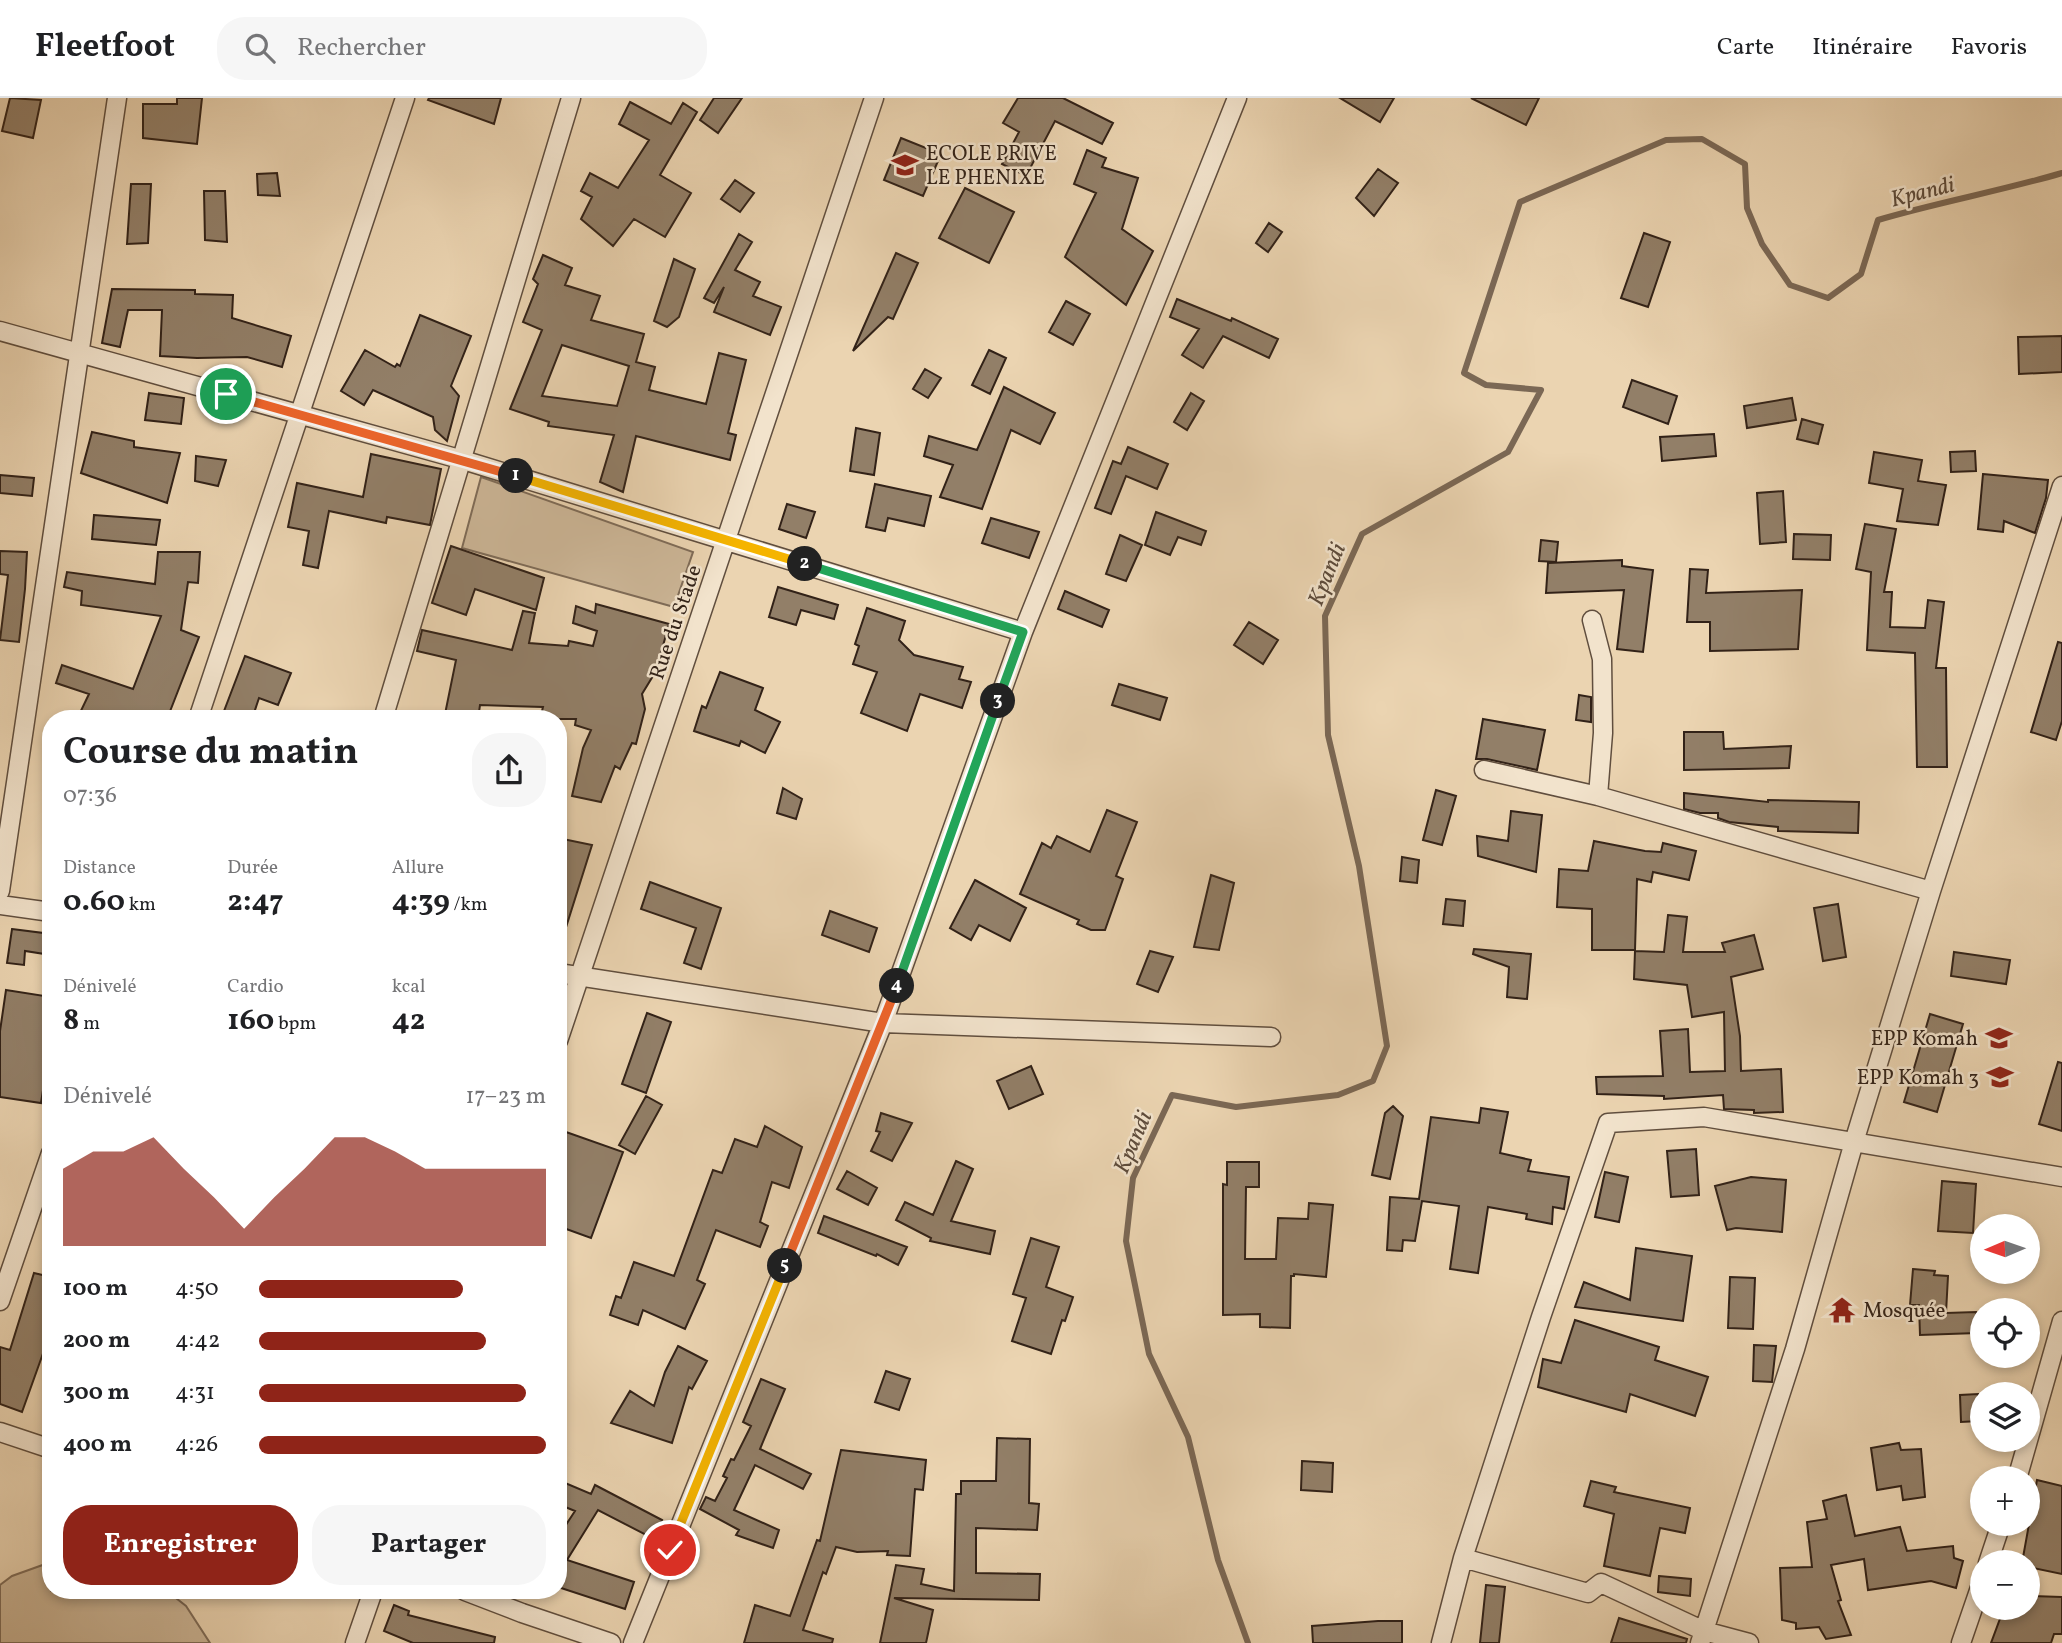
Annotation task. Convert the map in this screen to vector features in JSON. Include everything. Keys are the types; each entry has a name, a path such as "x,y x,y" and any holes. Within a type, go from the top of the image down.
{"street":[{"path":"0,891 117,98"},
{"path":"201,710 405,98"},
{"path":"386,710 571,98"},
{"name":"Rue du Stade","path":"567,1014 874,98"},
{"path":"632,1643 883,1023 1023,632 1237,98"},
{"path":"0,331 463,460 1023,632"},
{"path":"1702,1637 1795,1349 1854,1142 1931,891 2062,486"},
{"path":"1592,620 1602,659 1603,733 1598,796"},
{"path":"1484,770 1598,796 1931,891"},
{"path":"0,905 42,911"},
{"path":"567,974 883,1023 1271,1037"},
{"path":"1441,1643 1463,1558 1541,1317 1608,1123 1704,1117 2062,1177"},
{"path":"0,1301 42,1179"},
{"path":"2021,1466 2062,1321"},
{"path":"0,1432 42,1445"},
{"path":"1463,1558 1588,1593 1601,1583 1702,1637 1749,1643"},
{"path":"355,1643 370,1599"},
{"path":"486,1599 611,1643"},
{"path":"1961,1643 1970,1617"}],"shaded area":[{"path":"481,477 693,552 674,607 462,548"},
{"path":"42,1565 42,1599 177,1599 186,1606 210,1643 0,1643 0,1585 12,1576"}],"building":[{"path":"10,98 41,100 33,138 2,131"},
{"path":"177,98 202,98 197,144 143,138 143,104 177,104"},
{"path":"501,98 494,124 428,100"},
{"path":"714,98 742,98 718,133 700,120"},
{"path":"1018,98 1063,98 1113,123 1102,144 1055,121 1026,176 1002,164 1019,132 1003,123"},
{"path":"1340,98 1394,98 1380,122"},
{"path":"1471,98 1539,98 1526,125"},
{"path":"630,102 671,124 683,103 697,112 660,175 691,193 665,237 634,219 613,246 581,219 592,197 581,191 590,173 618,188 649,140 619,124"},
{"path":"901,138 941,154 923,196 884,180"},
{"path":"1087,150 1106,158 1102,167 1138,178 1122,229 1153,251 1126,305 1065,257 1096,193 1074,184"},
{"path":"1378,169 1398,183 1374,216 1356,198"},
{"path":"277,173 280,196 258,195 257,174"},
{"path":"735,180 754,193 740,212 721,199"},
{"path":"131,184 151,184 148,243 127,244"},
{"path":"965,188 1014,212 989,263 939,238"},
{"path":"204,191 225,191 227,242 205,240"},
{"path":"1269,223 1282,232 1268,252 1256,243"},
{"path":"1644,233 1670,242 1648,307 1621,298"},
{"path":"739,234 752,242 735,270 760,282 753,296 781,307 770,335 714,312 724,287 714,303 704,298"},
{"path":"896,253 918,263 893,319 888,317 853,351"},
{"path":"543,255 572,268 565,285 600,296 591,320 644,334 636,362 655,367 649,390 706,404 719,353 746,360 728,433 736,435 730,460 636,436 623,492 600,482 614,435 548,426 549,422 510,409 542,330 523,322 538,284 533,279","holes":["562,345 629,366 617,406 542,396"]},
{"path":"674,259 695,269 679,317 667,327 654,321"},
{"path":"112,289 195,290 195,294 233,295 232,318 291,336 282,367 247,357 160,356 162,310 128,310 120,347 102,343"},
{"path":"1177,299 1231,321 1232,318 1278,339 1269,358 1223,336 1203,368 1182,355 1199,329 1170,317"},
{"path":"1066,301 1090,314 1073,345 1049,332"},
{"path":"420,315 471,336 451,386 459,396 447,441 435,430 433,417 373,390 364,405 341,391 365,350 395,367 397,364 400,366"},
{"path":"2062,336 2062,372 2019,374 2018,337"},
{"path":"989,350 1006,358 990,394 972,385"},
{"path":"925,369 941,378 928,398 913,389"},
{"path":"1632,380 1677,396 1668,424 1623,407"},
{"path":"1004,387 1055,413 1040,444 1011,430 982,509 940,497 953,465 924,456 929,436 977,450"},
{"path":"149,393 184,398 181,424 145,420"},
{"path":"1191,393 1204,401 1187,430 1174,422"},
{"path":"1792,398 1796,420 1747,428 1744,406"},
{"path":"1802,419 1823,425 1818,444 1797,439"},
{"path":"856,428 880,433 874,475 850,471"},
{"path":"92,432 134,441 134,447 180,453 167,503 81,473"},
{"path":"1714,434 1716,456 1662,461 1660,437"},
{"path":"1128,447 1168,464 1157,489 1126,476 1111,514 1095,508 1113,461 1121,464"},
{"path":"1975,451 1976,471 1951,472 1950,452"},
{"path":"1874,452 1922,460 1918,481 1946,485 1938,525 1897,521 1903,489 1869,483"},
{"path":"371,454 441,469 430,525 387,517 386,523 329,511 318,568 303,565 309,531 288,527 297,483 363,497"},
{"path":"196,456 226,460 218,486 195,481"},
{"path":"1983,474 2048,480 2046,498 2035,533 2004,521 2003,532 1978,529"},
{"path":"0,475 34,478 32,496 0,493"},
{"path":"875,484 931,496 924,526 888,518 885,531 866,527"},
{"path":"1783,491 1786,542 1760,544 1757,493"},
{"path":"787,504 815,512 806,538 779,529"},
{"path":"1156,512 1206,531 1201,545 1178,537 1170,555 1145,545"},
{"path":"94,515 160,520 156,545 92,539"},
{"path":"991,518 1039,532 1029,558 982,543"},
{"path":"1865,524 1896,529 1884,592 1892,592 1890,627 1925,628 1928,600 1944,602 1936,668 1946,668 1947,767 1917,767 1915,653 1867,650 1871,572 1856,569"},
{"path":"1794,534 1831,535 1830,560 1793,559"},
{"path":"1120,535 1142,545 1126,581 1106,574"},
{"path":"1541,540 1558,542 1556,562 1539,561"},
{"path":"451,546 544,578 536,610 475,589 466,615 432,603"},
{"path":"0,551 27,552 19,642 0,640 8,575 0,574"},
{"path":"158,552 200,552 198,583 188,582 181,630 199,637 171,710 81,710 89,694 56,683 62,665 133,689 161,616 81,605 82,591 64,587 67,572 155,584"},
{"path":"1622,560 1622,566 1653,570 1643,652 1617,649 1624,590 1546,593 1548,563"},
{"path":"1690,569 1708,570 1706,593 1802,590 1798,649 1710,651 1710,622 1687,622"},
{"path":"778,587 838,605 834,619 801,610 796,625 769,617"},
{"path":"1065,591 1109,610 1102,627 1058,609"},
{"path":"596,604 669,624 656,671 642,694 645,709 636,744 632,743 620,769 615,766 601,802 572,796 583,748 591,730 575,725 576,719 567,719 567,710 480,705 479,710 446,710 456,660 417,651 422,630 512,650 523,611 535,613 529,643 568,646 569,641 593,646 597,631 573,623 576,606 595,613"},
{"path":"867,608 905,621 899,640 914,655 963,667 959,679 971,682 962,708 920,694 907,731 861,713 877,672 853,664 859,646 855,644"},
{"path":"1249,622 1278,640 1263,664 1234,645"},
{"path":"2058,642 2062,643 2062,721 2056,740 2031,732"},
{"path":"245,656 291,673 278,705 259,698 255,710 224,710"},
{"path":"720,672 763,688 755,710 780,722 765,753 741,741 739,746 694,731 702,706 706,708"},
{"path":"1119,684 1167,698 1160,720 1112,705"},
{"path":"1579,695 1591,697 1591,722 1576,720"},
{"path":"1483,719 1545,730 1537,770 1476,759"},
{"path":"1684,732 1723,732 1724,749 1791,746 1789,768 1684,770"},
{"path":"783,788 802,799 796,819 777,813"},
{"path":"1436,790 1456,796 1442,845 1423,840"},
{"path":"1684,793 1768,802 1859,802 1858,833 1778,831 1778,827 1729,822 1718,818 1718,813 1700,813 1684,809"},
{"path":"1107,810 1137,822 1116,876 1123,879 1105,930 1091,930 1077,924 1079,920 1020,894 1042,843 1051,848 1057,836 1090,852"},
{"path":"1511,811 1542,815 1536,872 1478,856 1477,836 1508,841"},
{"path":"567,840 592,845 567,924"},
{"path":"1594,841 1645,851 1661,852 1663,843 1696,851 1689,880 1653,872 1651,882 1637,879 1635,950 1592,950 1592,909 1557,907 1559,869 1588,871"},
{"path":"1402,857 1419,860 1417,883 1400,881"},
{"path":"1211,875 1234,883 1219,950 1194,947"},
{"path":"975,880 1026,908 1010,941 979,925 971,940 950,928"},
{"path":"650,882 721,908 701,969 684,963 696,928 641,909"},
{"path":"1446,899 1465,901 1463,926 1443,924"},
{"path":"1838,904 1846,957 1823,961 1814,908"},
{"path":"830,911 877,928 869,952 822,935"},
{"path":"1668,915 1687,917 1683,952 1725,952 1722,943 1754,935 1763,969 1731,977 1740,1036 1741,1071 1781,1069 1783,1112 1754,1113 1754,1110 1724,1109 1723,1095 1664,1099 1664,1096 1597,1094 1596,1077 1663,1076 1660,1031 1688,1029 1690,1072 1725,1071 1724,1012 1692,1017 1687,985 1634,979 1635,951 1664,952"},
{"path":"12,929 42,933 42,954 25,951 24,965 7,963"},
{"path":"1474,949 1531,954 1527,999 1507,997 1509,967 1473,954"},
{"path":"1150,951 1173,957 1158,992 1137,984"},
{"path":"1954,952 2010,960 2006,984 1951,976"},
{"path":"6,990 42,996 41,1103 0,1097 0,1031"},
{"path":"647,1013 671,1022 646,1093 622,1084"},
{"path":"1930,1014 1963,1024 1937,1112 1904,1102"},
{"path":"2058,1062 2062,1063 2062,1131 2039,1124"},
{"path":"1031,1066 1043,1094 1009,1109 997,1081"},
{"path":"646,1096 662,1105 635,1154 619,1145"},
{"path":"1393,1106 1403,1116 1390,1179 1372,1175 1385,1113"},
{"path":"1481,1108 1508,1112 1500,1153 1531,1160 1528,1171 1569,1177 1564,1209 1553,1207 1552,1224 1526,1219 1527,1214 1488,1207 1478,1273 1450,1269 1459,1206 1422,1201 1415,1241 1403,1240 1402,1251 1387,1250 1390,1197 1419,1199 1431,1117 1479,1123"},
{"path":"881,1113 912,1123 892,1161 871,1151 880,1132 876,1131"},
{"path":"765,1126 802,1147 789,1188 772,1182 760,1222 768,1226 760,1247 716,1230 697,1280 705,1284 685,1329 643,1310 638,1325 610,1315 616,1296 621,1298 634,1262 674,1276 713,1170 722,1173 735,1139 757,1147"},
{"path":"567,1132 623,1152 591,1238 567,1229"},
{"path":"1696,1149 1699,1195 1671,1197 1667,1151"},
{"path":"956,1161 973,1169 951,1221 995,1231 990,1254 930,1241 931,1238 896,1220 905,1202 933,1215"},
{"path":"1227,1162 1259,1162 1259,1187 1246,1187 1245,1259 1276,1259 1278,1218 1308,1219 1309,1203 1333,1205 1326,1277 1291,1276 1290,1328 1260,1327 1260,1314 1223,1315 1223,1184 1227,1185"},
{"path":"847,1171 877,1188 868,1205 837,1189"},
{"path":"1605,1172 1628,1177 1619,1222 1595,1217"},
{"path":"1751,1177 1786,1180 1782,1232 1736,1228 1727,1230 1715,1186"},
{"path":"1942,1181 1976,1184 1974,1214 1970,1214 1970,1233 1938,1231"},
{"path":"824,1216 907,1247 898,1265 877,1254 876,1256 818,1233"},
{"path":"1031,1238 1059,1247 1046,1287 1073,1297 1051,1354 1012,1341 1026,1298 1013,1294"},
{"path":"1636,1248 1692,1256 1683,1321 1575,1307 1584,1282 1630,1300"},
{"path":"1913,1269 1935,1271 1934,1275 1948,1276 1946,1313 1970,1312 1970,1333 1920,1335 1919,1305 1910,1305"},
{"path":"34,1273 42,1275 42,1356 22,1412 0,1404 0,1347 10,1350"},
{"path":"1730,1277 1755,1278 1753,1329 1728,1328"},
{"path":"1575,1320 1659,1347 1655,1360 1708,1377 1695,1416 1630,1394 1626,1412 1538,1387 1543,1359 1561,1363"},
{"path":"1754,1345 1776,1346 1772,1382 1753,1381"},
{"path":"678,1346 707,1361 692,1389 689,1387 672,1443 611,1423 630,1391 654,1406 665,1372"},
{"path":"886,1371 910,1379 899,1410 875,1402"},
{"path":"761,1379 785,1389 760,1449 811,1474 803,1489 755,1465 734,1510 779,1530 773,1548 736,1535 739,1530 700,1509 706,1497 715,1501 727,1478 723,1476 751,1426 743,1422"},
{"path":"1970,1394 1970,1422 1961,1422 1960,1395"},
{"path":"997,1438 1030,1439 1029,1503 1039,1504 1037,1530 976,1528 976,1573 1040,1574 1039,1600 894,1598 933,1610 926,1643 880,1643 896,1565 924,1569 921,1584 954,1591 956,1494 961,1494 961,1481 996,1481"},
{"path":"1899,1443 1901,1450 1921,1449 1925,1497 1903,1500 1901,1486 1877,1490 1871,1448"},
{"path":"841,1450 926,1460 923,1490 915,1489 910,1556 887,1555 888,1551 857,1552 836,1547 826,1574 823,1572 803,1630 833,1639 832,1643 744,1643 755,1605 790,1616 817,1540 820,1541"},
{"path":"1302,1461 1333,1463 1332,1492 1301,1490"},
{"path":"1591,1481 1616,1487 1614,1492 1690,1508 1685,1533 1660,1528 1650,1576 1604,1566 1614,1514 1584,1506"},
{"path":"2040,1481 2062,1486 2062,1574 2040,1569 2040,1550 2024,1550 2027,1536 2040,1536"},
{"path":"567,1484 591,1494 595,1485 662,1520 652,1538 598,1510 567,1560 567,1523 575,1511 567,1508"},
{"path":"1846,1495 1855,1536 1900,1527 1907,1551 1953,1546 1954,1558 1963,1561 1956,1588 1931,1581 1868,1590 1864,1559 1831,1565 1841,1600 1838,1601 1851,1635 1826,1639 1819,1627 1796,1629 1796,1623 1782,1620 1780,1568 1812,1567 1807,1522 1827,1519 1823,1501"},
{"path":"567,1560 634,1582 625,1609 567,1590"},
{"path":"1659,1576 1691,1579 1690,1596 1658,1592"},
{"path":"1486,1585 1505,1587 1499,1643 1480,1643"},
{"path":"2040,1596 2062,1597 2062,1634 2054,1634 2051,1643 1991,1643 2000,1620 2040,1620"},
{"path":"394,1605 409,1611 408,1615 495,1637 494,1643 413,1643 384,1631"},
{"path":"1619,1618 1687,1639 1686,1643 1611,1643"},
{"path":"1402,1621 1402,1643 1313,1643 1312,1626"}],"waterway":[{"name":"Kpandi","path":"1248,1643 1218,1560 1188,1437 1149,1354 1126,1241 1133,1178 1172,1095 1236,1107 1338,1095 1373,1081 1387,1046 1359,866 1328,735 1325,616 1362,534 1508,452 1541,390 1486,385 1464,373 1520,202 1666,140 1702,139 1745,164 1747,208 1762,244 1790,285 1828,298 1861,274 1878,220 2062,173"}],"place":[{"name":"ECOLE PRIVE LE PHENIXE","path":"905,165"},
{"name":"EPP Komah","path":"1999,1038"},
{"name":"EPP Komah 3","path":"2000,1077"},
{"name":"Mosquée","path":"1842,1310"}],"route":[{"path":"226,394 463,460 1023,632 883,1023 670,1550"}]}
